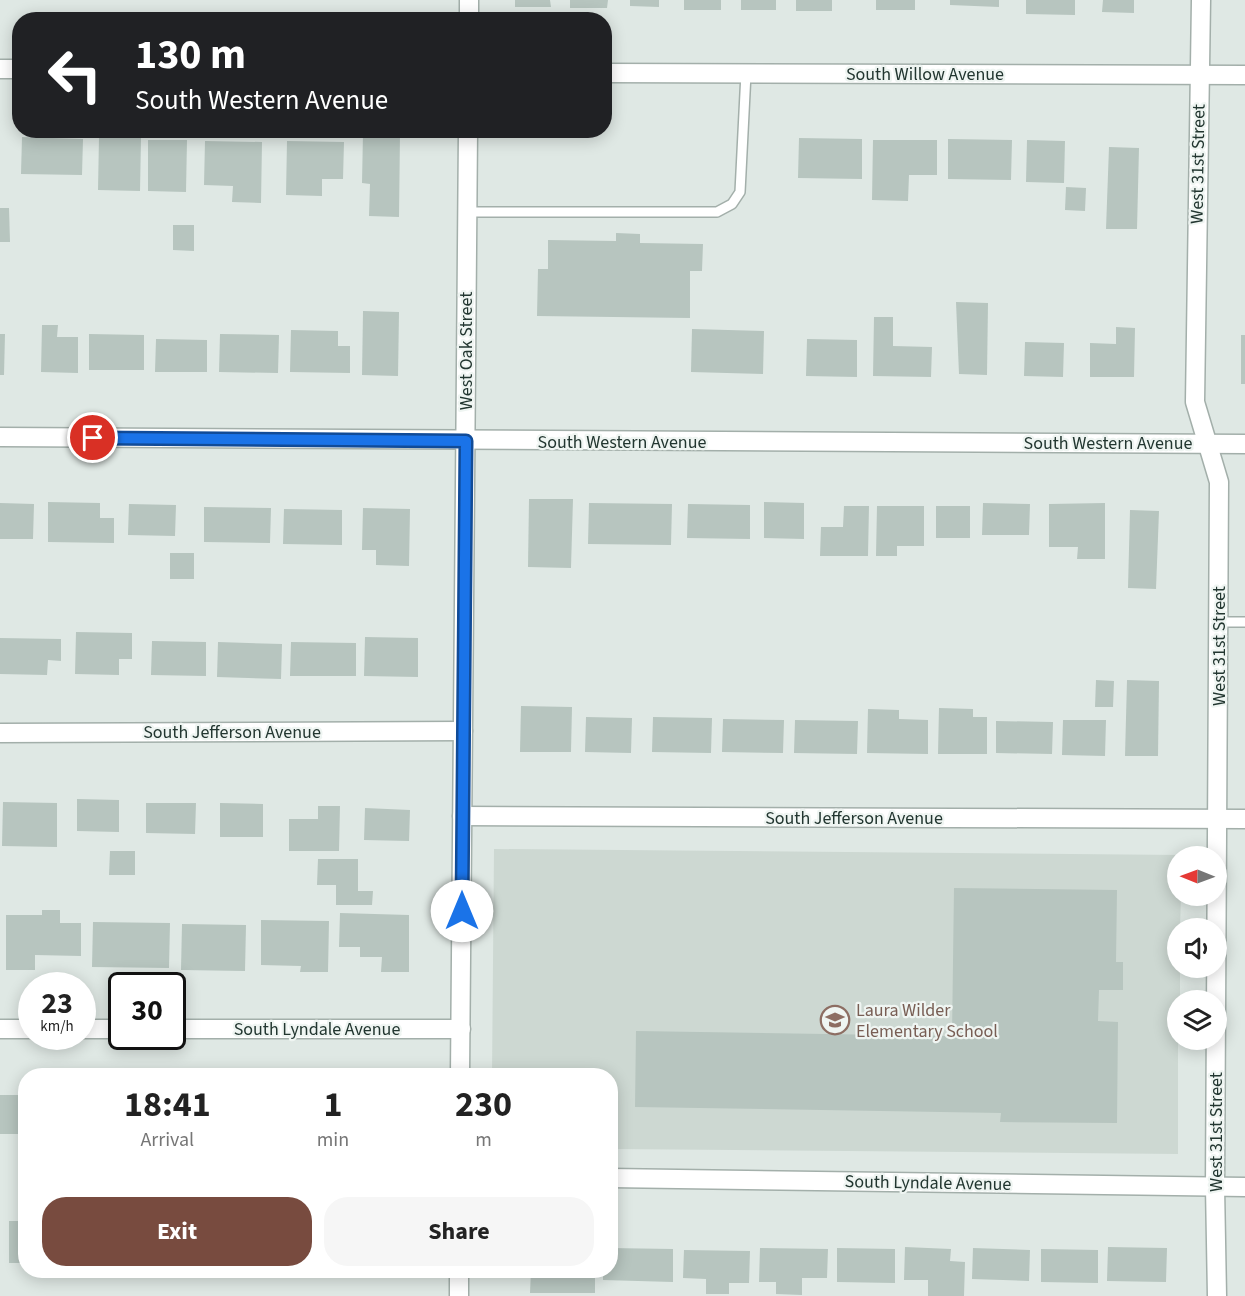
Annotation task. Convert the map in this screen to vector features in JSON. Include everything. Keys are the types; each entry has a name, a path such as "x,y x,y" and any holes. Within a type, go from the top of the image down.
{"street":[{"name":"West 31st Street","path":"1201,0 1196,402 1219,482 1219,819 1215,1186 1217,1296"},
{"name":"South Willow Avenue","path":"612,73 1245,75"},
{"name":"West Oak Street","path":"460,1068 468,138"},
{"name":"South Western Avenue","path":"0,437 1245,444"},
{"name":"South Jefferson Avenue","path":"0,733 463,731"},
{"name":"South Jefferson Avenue","path":"462,816 1245,819"},
{"path":"0,1029 18,1029"},
{"name":"South Lyndale Avenue","path":"186,1029 461,1029"},
{"name":"South Lyndale Avenue","path":"618,1178 1245,1187"},
{"path":"459,1278 459,1296"}],"lane":[{"path":"467,212 717,212 732,204 740,192 746,74"},
{"path":"1219,622 1245,622"}],"shaded area":[{"name":"Laura Wilder Elementary School","path":"494,849 1167,855 1167,906 1181,906 1180,918 1167,918 1167,978 1180,978 1180,990 1167,990 1167,1050 1178,1050 1178,1154 618,1149 618,1068 492,1068"}],"building":[{"path":"515,0 550,0 551,7 515,7"},
{"path":"570,0 608,0 607,8 570,8"},
{"path":"630,0 659,0 659,7 630,6"},
{"path":"684,0 721,0 721,10 684,10"},
{"path":"741,0 776,0 776,10 741,10"},
{"path":"796,0 832,0 832,11 796,11"},
{"path":"876,0 915,0 915,10 876,10"},
{"path":"950,0 999,0 999,7 950,5"},
{"path":"1026,0 1075,0 1075,15 1026,14"},
{"path":"1103,0 1134,0 1134,13 1102,12"},
{"path":"22,138 83,139 82,175 21,174"},
{"path":"99,138 141,138 140,191 98,190"},
{"path":"363,138 400,138 399,217 369,216 370,184 362,183"},
{"path":"799,138 862,139 862,179 798,178"},
{"path":"948,139 1012,140 1011,180 948,179"},
{"path":"148,140 187,140 186,192 148,191"},
{"path":"873,140 937,140 937,175 909,175 908,201 872,200"},
{"path":"1027,140 1065,141 1064,183 1026,182"},
{"path":"205,141 262,142 261,203 232,202 233,186 204,185"},
{"path":"287,141 344,142 343,179 322,179 322,196 286,195"},
{"path":"1109,147 1139,148 1137,229 1106,229"},
{"path":"1066,187 1086,188 1085,211 1065,210"},
{"path":"0,208 9,208 10,242 0,242"},
{"path":"173,225 194,225 194,251 173,250"},
{"path":"616,233 640,234 640,243 703,244 702,271 690,271 690,318 537,316 538,269 548,269 548,240 616,241"},
{"path":"956,302 988,303 987,375 959,374"},
{"path":"363,311 399,312 398,376 362,375"},
{"path":"874,317 893,317 893,346 932,347 931,377 873,376"},
{"path":"42,325 58,325 57,337 78,337 78,373 41,372"},
{"path":"1116,327 1135,328 1134,377 1090,377 1090,343 1116,344"},
{"path":"692,329 764,331 763,374 691,372"},
{"path":"291,330 338,331 338,346 350,346 350,373 290,372"},
{"path":"0,334 5,334 4,375 0,375"},
{"path":"89,334 144,335 144,370 89,370"},
{"path":"220,334 279,335 278,373 219,372"},
{"path":"1241,335 1245,335 1245,384 1241,384"},
{"path":"156,339 207,340 207,372 155,372"},
{"path":"807,339 857,340 857,377 806,376"},
{"path":"1025,342 1064,343 1063,377 1024,376"},
{"path":"529,499 573,499 571,568 528,567"},
{"path":"48,502 100,503 100,518 114,518 114,543 48,542"},
{"path":"764,502 804,503 804,539 764,538"},
{"path":"0,503 34,504 33,539 0,539"},
{"path":"589,503 672,504 671,545 588,544"},
{"path":"983,503 1030,504 1029,535 982,535"},
{"path":"1105,503 1105,559 1077,559 1078,547 1049,547 1049,504"},
{"path":"129,504 176,505 175,536 128,535"},
{"path":"688,504 750,505 750,539 687,538"},
{"path":"844,506 869,506 868,556 820,556 821,527 843,527"},
{"path":"877,506 924,506 924,546 897,546 897,556 876,556"},
{"path":"936,506 970,506 970,538 936,538"},
{"path":"204,507 271,508 270,543 204,542"},
{"path":"363,508 410,509 409,566 376,565 376,550 362,550"},
{"path":"284,509 342,510 342,545 283,544"},
{"path":"1130,510 1159,511 1156,589 1128,588"},
{"path":"170,553 194,553 194,579 170,579"},
{"path":"76,632 132,633 132,659 119,659 119,675 75,674"},
{"path":"365,637 418,638 418,677 364,676"},
{"path":"0,638 61,639 61,661 48,660 47,675 0,674"},
{"path":"152,641 206,642 206,676 151,675"},
{"path":"218,642 282,644 281,679 217,677"},
{"path":"291,642 356,643 356,676 290,676"},
{"path":"1096,680 1114,681 1113,707 1095,707"},
{"path":"1127,680 1159,681 1158,756 1125,756"},
{"path":"521,706 572,707 571,752 520,752"},
{"path":"939,708 973,709 973,717 987,717 987,754 938,754"},
{"path":"868,709 899,710 899,719 928,720 928,754 867,753"},
{"path":"586,717 632,718 631,753 585,752"},
{"path":"653,717 712,718 711,753 652,752"},
{"path":"723,719 784,720 783,753 722,752"},
{"path":"795,720 858,721 857,754 794,753"},
{"path":"1063,720 1106,720 1105,756 1062,755"},
{"path":"996,721 1053,722 1052,754 996,753"},
{"path":"77,799 119,800 119,832 77,831"},
{"path":"3,802 57,803 57,847 2,846"},
{"path":"146,803 196,803 195,834 146,833"},
{"path":"220,803 263,804 263,837 220,837"},
{"path":"318,806 340,806 339,851 289,851 289,819 318,819"},
{"path":"365,808 410,810 409,841 364,840"},
{"path":"110,851 135,851 135,875 109,875"},
{"path":"318,859 358,859 358,891 373,891 372,905 336,905 336,885 317,885"},
{"path":"954,888 1117,890 1116,962 1123,962 1123,990 1099,990 1098,1021 1118,1022 1117,1123 1000,1122 1001,1113 635,1107 636,1031 952,1036"},
{"path":"42,910 60,910 60,923 81,923 81,956 35,955 35,970 6,970 6,915 42,915"},
{"path":"340,913 409,915 409,972 381,972 382,957 360,957 360,947 339,947"},
{"path":"261,920 329,921 328,972 300,972 301,966 261,965"},
{"path":"93,922 170,923 169,968 92,967"},
{"path":"182,924 246,925 245,971 181,970"},
{"path":"0,1095 18,1095 18,1134 0,1134"},
{"path":"9,1221 18,1221 18,1263 9,1263"},
{"path":"905,1247 951,1249 950,1261 965,1262 964,1296 928,1296 928,1280 904,1280"},
{"path":"1108,1247 1167,1248 1166,1282 1107,1281"},
{"path":"618,1248 673,1249 673,1282 603,1280 603,1278 618,1278"},
{"path":"760,1248 828,1249 827,1278 802,1278 802,1295 776,1294 776,1282 759,1282"},
{"path":"837,1248 895,1249 895,1283 837,1282"},
{"path":"973,1248 1030,1250 1029,1281 972,1279"},
{"path":"1041,1249 1098,1250 1098,1283 1041,1282"},
{"path":"684,1250 750,1251 749,1283 729,1283 729,1294 706,1294 706,1279 683,1278"},
{"path":"531,1278 595,1278 595,1293 530,1293"}],"place":[{"name":"Laura Wilder Elementary School","path":"835,1020"}],"route":[{"path":"93,438 466,441 462,911"}]}
